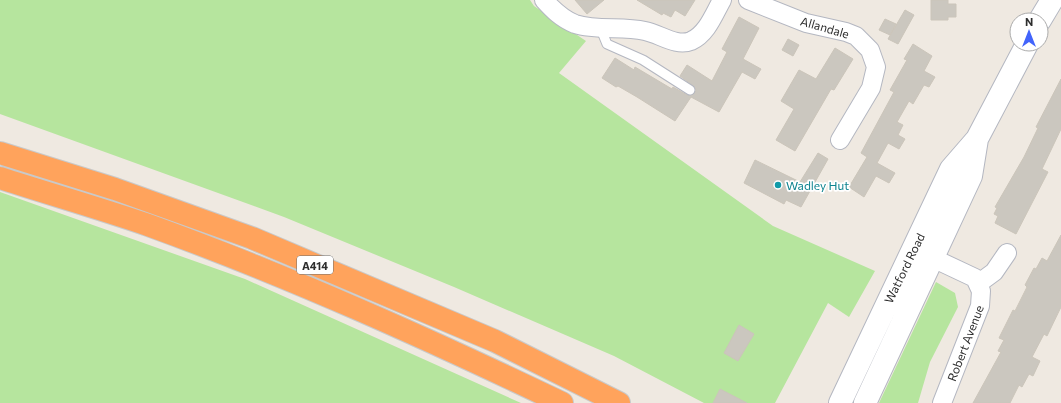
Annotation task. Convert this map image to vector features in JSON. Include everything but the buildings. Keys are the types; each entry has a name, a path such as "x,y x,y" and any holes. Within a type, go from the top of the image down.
{"highway":[{"name":"A414","path":"0,153 115,189 252,238 495,341 620,403"},
{"name":"A414","path":"0,178 148,225 309,289 386,320 562,403"}],"main road":[{"path":"1045,12 1052,0"},
{"name":"Watford Road","path":"864,403 923,254 951,169 977,139 1023,52"},
{"name":"Watford Road","path":"840,403 923,254"}],"street":[{"path":"544,0 557,14 577,24 636,29 676,42 686,42 700,36 710,22 722,0"},
{"name":"Allandale","path":"748,0 806,23 846,32 856,36 870,50 876,67 871,88 840,140"},
{"path":"923,254 973,277 979,283 994,272 1007,253"},
{"name":"Robert Avenue","path":"942,403 980,306 981,291 979,283"}],"lane":[{"path":"600,27 607,44 643,60 690,90"}],"green space":[{"path":"0,0 530,0 534,6 586,41 559,73 773,226 875,271 849,317 828,303 775,403 704,403 614,356 454,287 284,217 0,114"},
{"path":"0,192 245,279 521,403 0,403"},
{"path":"936,282 955,293 958,307 930,362 918,403 879,403"}],"place":[{"name":"Wadley Hut","path":"778,185"}]}
